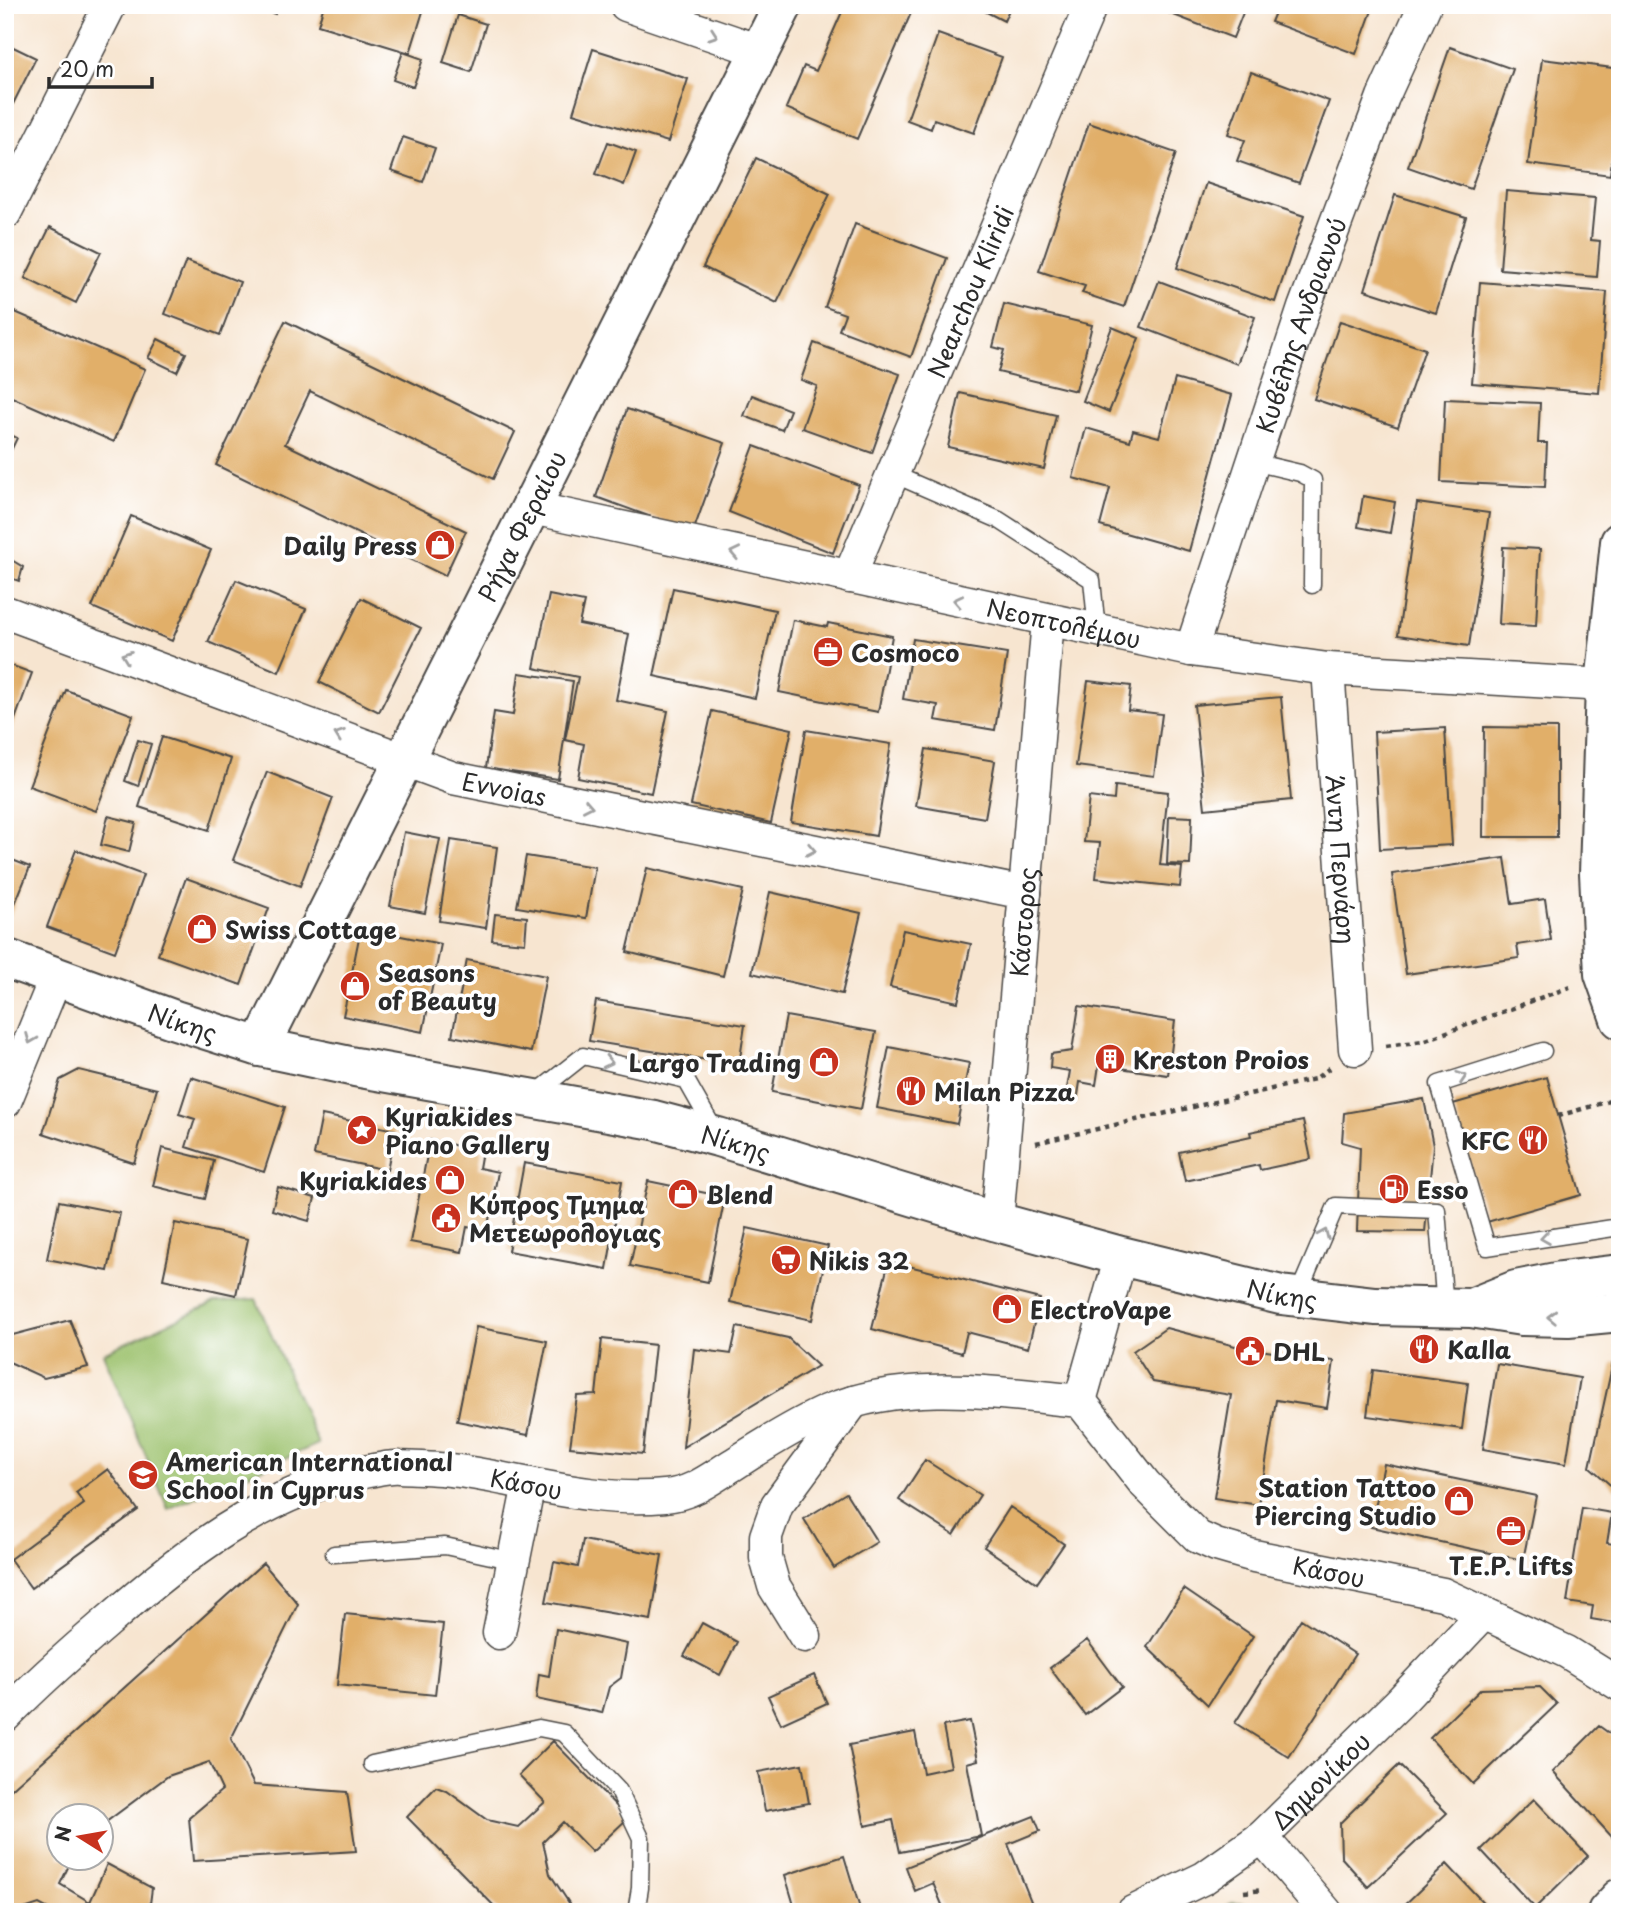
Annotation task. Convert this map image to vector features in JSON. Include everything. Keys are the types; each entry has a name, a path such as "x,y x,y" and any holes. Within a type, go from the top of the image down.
{"main road":[{"name":"Ρήγα Φεραίου","path":"260,1047 783,5"},
{"path":"1620,542 1605,685 1599,873 1609,965 1620,1018"},
{"name":"Νίκης","path":"5,958 175,1020 260,1047 355,1067 654,1120 997,1222 1121,1256 1297,1297 1375,1306 1458,1308 1533,1316 1568,1317 1620,1312"},
{"name":"Νίκης","path":"1458,1308 1516,1290 1620,1274"},
{"path":"1607,1912 1620,1898"}],"street":[{"path":"5,213 110,5"},
{"path":"626,5 760,51"},
{"name":"Nearchou Kliridi","path":"849,577 1091,5"},
{"name":"Κυβέλης Ανδριανού","path":"1191,650 1304,308 1382,97 1425,5"},
{"name":"Νεοπτολέμου","path":"532,508 1191,650 1328,669 1605,685"},
{"name":"Evvoias","path":"5,612 403,759 477,783 1025,892"},
{"name":"Κάστορος","path":"997,1222 1048,621"},
{"name":"Άντη Περνάρη","path":"1328,669 1354,1049"},
{"path":"5,1102 56,976"},
{"path":"1080,1401 1121,1256"},
{"name":"Κάσου","path":"5,1716 39,1681 190,1554 220,1532 288,1495 340,1477 395,1466 457,1471 609,1495 666,1496 694,1490 736,1462 824,1412 854,1401 901,1392 936,1391 984,1392 1080,1401 1146,1484 1198,1536 1216,1545 1254,1556 1443,1594 1567,1653 1620,1685"},
{"path":"805,1636 774,1586 766,1558 766,1536 777,1504 854,1401"},
{"path":"499,1633 529,1484"},
{"name":"Δημονίκου","path":"1133,1912 1205,1878 1262,1837 1400,1702 1483,1614"},
{"path":"1262,1837 1326,1912"}],"lane":[{"path":"1253,462 1300,473 1313,480 1312,585"},
{"path":"893,474 999,520 1092,580 1097,631"},
{"path":"1543,1051 1439,1084 1487,1247 1612,1228"},
{"path":"530,1098 583,1056 685,1080 718,1137"},
{"path":"1297,1297 1336,1206 1437,1210 1458,1308"},
{"path":"334,1554 445,1546 514,1560"},
{"path":"372,1764 539,1728 564,1732 618,1791 641,1838 640,1888 636,1912"}],"path":[{"path":"1003,1150 1315,1079 1354,1049 1423,1041 1609,965"},
{"path":"1558,1116 1620,1098"},
{"path":"1611,1101 1620,1132"},
{"path":"1233,1896 1252,1890 1269,1890"}],"green space":[{"path":"256,1299 318,1444 168,1509 103,1353 215,1302"},
{"path":"1232,1903 1279,1906 1284,1912 1216,1912"}],"building":[{"path":"248,5 277,5 275,14"},
{"path":"324,5 425,5 410,53 318,25"},
{"path":"845,5 893,5 911,13 857,139 786,108 804,66 816,71"},
{"path":"973,5 1011,5 1004,21"},
{"path":"1148,5 1246,5 1233,38"},
{"path":"1278,5 1374,5 1356,54 1271,22"},
{"path":"458,15 486,24 471,72 443,63"},
{"path":"938,34 1002,57 974,133 934,119 931,129 907,120"},
{"path":"5,43 36,58 5,120"},
{"path":"1450,47 1513,69 1471,189 1408,167"},
{"path":"593,49 688,79 668,142 573,113"},
{"path":"403,52 423,59 413,87 393,80"},
{"path":"1542,59 1620,69 1620,100 1610,175 1528,164"},
{"path":"1251,72 1329,101 1299,183 1237,161 1245,140 1228,134"},
{"path":"1089,123 1176,153 1124,307 1082,293 1085,286 1039,271"},
{"path":"403,137 435,148 423,182 391,171"},
{"path":"608,142 636,152 624,185 596,174"},
{"path":"756,158 830,194 777,303 703,267"},
{"path":"1206,183 1304,216 1275,302 1177,268"},
{"path":"1506,191 1595,198 1591,240 1600,241 1597,277 1500,269"},
{"path":"1395,195 1466,217 1436,313 1365,290"},
{"path":"855,224 947,258 911,357 839,330 845,314 825,307"},
{"path":"50,227 101,252 76,303 25,278"},
{"path":"186,261 240,282 220,335 165,314"},
{"path":"1159,281 1255,317 1237,364 1141,327"},
{"path":"1480,282 1607,292 1599,393 1472,383"},
{"path":"1004,304 1092,325 1076,391 998,372 1004,350 993,347"},
{"path":"6,308 145,369 114,442 5,394"},
{"path":"285,321 515,432 493,479 310,391 285,444 466,531 445,576 216,465"},
{"path":"1340,321 1425,349 1398,427 1314,399"},
{"path":"1112,327 1139,338 1109,412 1083,401"},
{"path":"158,339 186,353 177,372 148,358"},
{"path":"814,343 900,374 872,453 802,428 817,386 801,380"},
{"path":"1175,379 1232,395 1189,551 1100,526 1110,488 1073,478 1086,428 1130,441 1133,430 1159,437"},
{"path":"960,393 1056,415 1044,469 948,447"},
{"path":"752,395 790,410 782,430 744,416"},
{"path":"1445,399 1540,403 1538,443 1547,443 1545,487 1441,482"},
{"path":"627,409 725,443 693,532 596,497"},
{"path":"5,432 17,438 5,463"},
{"path":"754,446 859,485 833,553 729,512"},
{"path":"1363,496 1395,502 1390,533 1358,527"},
{"path":"1417,503 1489,513 1469,646 1398,635"},
{"path":"131,516 211,550 172,641 92,607"},
{"path":"1503,547 1540,549 1536,626 1499,624"},
{"path":"5,556 23,567 19,581 5,576"},
{"path":"236,580 306,609 279,672 208,642"},
{"path":"673,588 775,610 755,698 654,676"},
{"path":"549,595 584,602 579,624 629,634 616,700 668,711 651,793 578,778 584,744 565,740 578,677 534,668"},
{"path":"361,598 421,628 379,712 319,682"},
{"path":"793,620 827,627 828,623 892,636 878,712 779,692"},
{"path":"913,639 1007,654 995,730 935,720 938,705 903,699"},
{"path":"5,663 32,673 6,744 5,744"},
{"path":"519,673 573,681 558,779 486,768 494,712 513,715"},
{"path":"1088,681 1131,686 1128,710 1162,714 1154,776 1076,766"},
{"path":"66,690 133,715 96,811 29,786"},
{"path":"1281,697 1291,800 1205,809 1194,705"},
{"path":"712,711 792,729 771,823 691,805"},
{"path":"1484,727 1557,728 1557,837 1483,837"},
{"path":"1445,728 1452,845 1380,849 1374,732"},
{"path":"806,730 891,744 876,836 791,822"},
{"path":"162,737 231,759 209,830 139,807"},
{"path":"138,740 151,744 138,786 125,781"},
{"path":"926,749 995,761 985,818 916,806"},
{"path":"267,772 333,798 300,886 233,860"},
{"path":"1115,786 1168,792 1160,865 1182,867 1180,887 1096,878 1100,843 1084,842 1089,797 1114,800"},
{"path":"108,816 136,823 129,852 101,845"},
{"path":"1169,816 1192,817 1190,865 1167,864"},
{"path":"404,832 440,839 425,913 390,906"},
{"path":"451,840 497,847 486,928 439,921"},
{"path":"76,850 143,875 115,952 47,927"},
{"path":"526,856 595,867 586,918 517,907"},
{"path":"5,857 30,867 10,916 5,914"},
{"path":"1505,858 1512,904 1545,899 1551,940 1517,945 1519,958 1406,974 1392,874"},
{"path":"647,868 743,890 723,976 627,952"},
{"path":"186,878 269,908 241,985 158,955"},
{"path":"770,892 861,913 842,994 752,973"},
{"path":"495,914 527,917 525,943 492,940"},
{"path":"361,928 441,944 423,1032 343,1016"},
{"path":"903,930 971,944 958,1002 890,987"},
{"path":"467,960 546,976 531,1052 452,1036"},
{"path":"596,1001 745,1025 739,1065 589,1041"},
{"name":"Kreston Proios","path":"1079,1006 1175,1021 1168,1075 1099,1065 1096,1085 1080,1082 1077,1102 1065,1100 1070,1071 1050,1068 1051,1054 1072,1051"},
{"name":"Largo Trading","path":"786,1016 876,1032 861,1109 772,1092"},
{"path":"889,1047 969,1063 957,1124 877,1108"},
{"path":"79,1070 157,1089 134,1163 43,1133 60,1080"},
{"path":"191,1077 285,1107 264,1172 186,1147 195,1119 179,1114"},
{"path":"1547,1077 1581,1195 1487,1222 1453,1104"},
{"name":"Esso","path":"1424,1099 1433,1146 1425,1232 1357,1231 1360,1147 1342,1142 1344,1113"},
{"path":"322,1115 395,1130 387,1170 314,1155"},
{"path":"1303,1121 1311,1159 1260,1170 1259,1165 1185,1181 1179,1152 1251,1136 1250,1132"},
{"path":"430,1140 482,1151 479,1168 498,1172 487,1231 467,1227 462,1252 410,1242"},
{"path":"162,1148 214,1161 205,1199 153,1186"},
{"path":"524,1163 622,1181 607,1269 508,1251"},
{"path":"648,1181 725,1197 708,1282 630,1266"},
{"path":"278,1187 315,1198 309,1221 272,1210"},
{"path":"59,1201 120,1213 108,1271 47,1259"},
{"path":"175,1223 248,1239 236,1295 163,1279"},
{"path":"747,1228 828,1246 812,1320 730,1302"},
{"path":"889,1261 1040,1299 1028,1348 967,1332 962,1353 872,1329"},
{"path":"70,1320 88,1367 44,1378 5,1360 5,1337"},
{"path":"476,1327 547,1341 528,1435 457,1421"},
{"path":"737,1327 788,1338 818,1366 683,1447 694,1349 731,1354"},
{"path":"1166,1328 1239,1347 1334,1361 1327,1408 1276,1400 1259,1505 1214,1498 1231,1395 1153,1382 1133,1351"},
{"path":"602,1339 655,1345 643,1454 570,1447 577,1396 596,1395"},
{"path":"1613,1362 1620,1364 1620,1487 1616,1490 1590,1467"},
{"path":"1497,1364 1580,1378 1566,1464 1483,1449"},
{"path":"1373,1370 1468,1383 1462,1429 1367,1416"},
{"path":"925,1460 980,1495 954,1535 899,1500"},
{"path":"1384,1464 1536,1496 1523,1560 1371,1527"},
{"path":"108,1469 138,1510 31,1588 10,1559 84,1504 76,1493"},
{"path":"846,1493 877,1542 834,1568 804,1519"},
{"path":"1010,1507 1064,1544 1037,1583 984,1547"},
{"path":"1582,1508 1612,1513 1607,1543 1620,1545 1620,1624 1591,1619 1593,1606 1567,1602"},
{"path":"583,1540 662,1555 651,1620 546,1602 554,1562 578,1567"},
{"path":"263,1563 298,1604 231,1739 254,1785 347,1792 356,1851 193,1861 189,1818 222,1790 209,1762 168,1776 116,1815 116,1801 46,1801 46,1871 66,1871 60,1884 90,1902 104,1871 116,1871 116,1869 152,1888 149,1912 54,1912 39,1904 15,1912 5,1912 5,1795"},
{"path":"1184,1589 1253,1636 1208,1705 1147,1647"},
{"path":"345,1614 443,1624 435,1695 337,1685"},
{"path":"1301,1619 1355,1654 1289,1757 1235,1723"},
{"path":"702,1623 737,1642 720,1675 684,1656"},
{"path":"556,1629 627,1644 621,1678 609,1687 602,1713 536,1699 539,1674 549,1676"},
{"path":"1087,1640 1122,1687 1085,1715 1050,1668"},
{"path":"814,1675 827,1703 781,1724 768,1696"},
{"path":"1540,1687 1557,1704 1473,1784 1430,1738 1481,1689"},
{"path":"970,1721 978,1760 967,1763 981,1836 900,1852 893,1820 865,1826 849,1745 915,1732 923,1773 951,1767 943,1726"},
{"path":"1599,1726 1620,1741 1620,1829 1612,1837 1553,1772"},
{"path":"553,1741 628,1818 592,1852 563,1822 543,1842 550,1874 575,1912 500,1912 407,1817 436,1787 447,1791 487,1820 518,1827 545,1802 519,1775"},
{"path":"802,1764 809,1803 765,1811 758,1772"},
{"path":"1399,1765 1447,1813 1368,1887 1341,1857 1340,1823"},
{"path":"1534,1799 1588,1856 1535,1908 1481,1850"},
{"path":"1034,1816 1040,1831 1008,1844 1034,1909 1026,1912 965,1912 963,1906 945,1912 933,1883 915,1891 906,1867"},
{"path":"844,1856 861,1912 796,1912 785,1875"},
{"path":"1447,1864 1492,1912 1397,1912"}],"place":[{"name":"Daily Press","path":"440,545"},
{"name":"Cosmoco","path":"828,652"},
{"name":"Swiss Cottage","path":"202,929"},
{"name":"Seasons of Beauty","path":"355,986"},
{"name":"Kreston Proios","path":"1110,1059"},
{"name":"Largo Trading","path":"824,1062"},
{"name":"Milan Pizza","path":"911,1091"},
{"name":"Kyriakides Piano Gallery","path":"362,1130"},
{"name":"KFC","path":"1533,1140"},
{"name":"Kyriakides","path":"450,1180"},
{"name":"Esso","path":"1394,1189"},
{"name":"Blend","path":"683,1194"},
{"name":"Κύπρος Τμημα Μετεωρολογιας","path":"446,1218"},
{"name":"Nikis 32","path":"786,1260"},
{"name":"ElectroVape","path":"1007,1309"},
{"name":"Kalla","path":"1424,1349"},
{"name":"DHL","path":"1250,1351"},
{"name":"American International School in Cyprus","path":"143,1475"},
{"name":"Station Tattoo Piercing Studio","path":"1459,1501"},
{"name":"T.E.P. Lifts","path":"1511,1531"}]}
